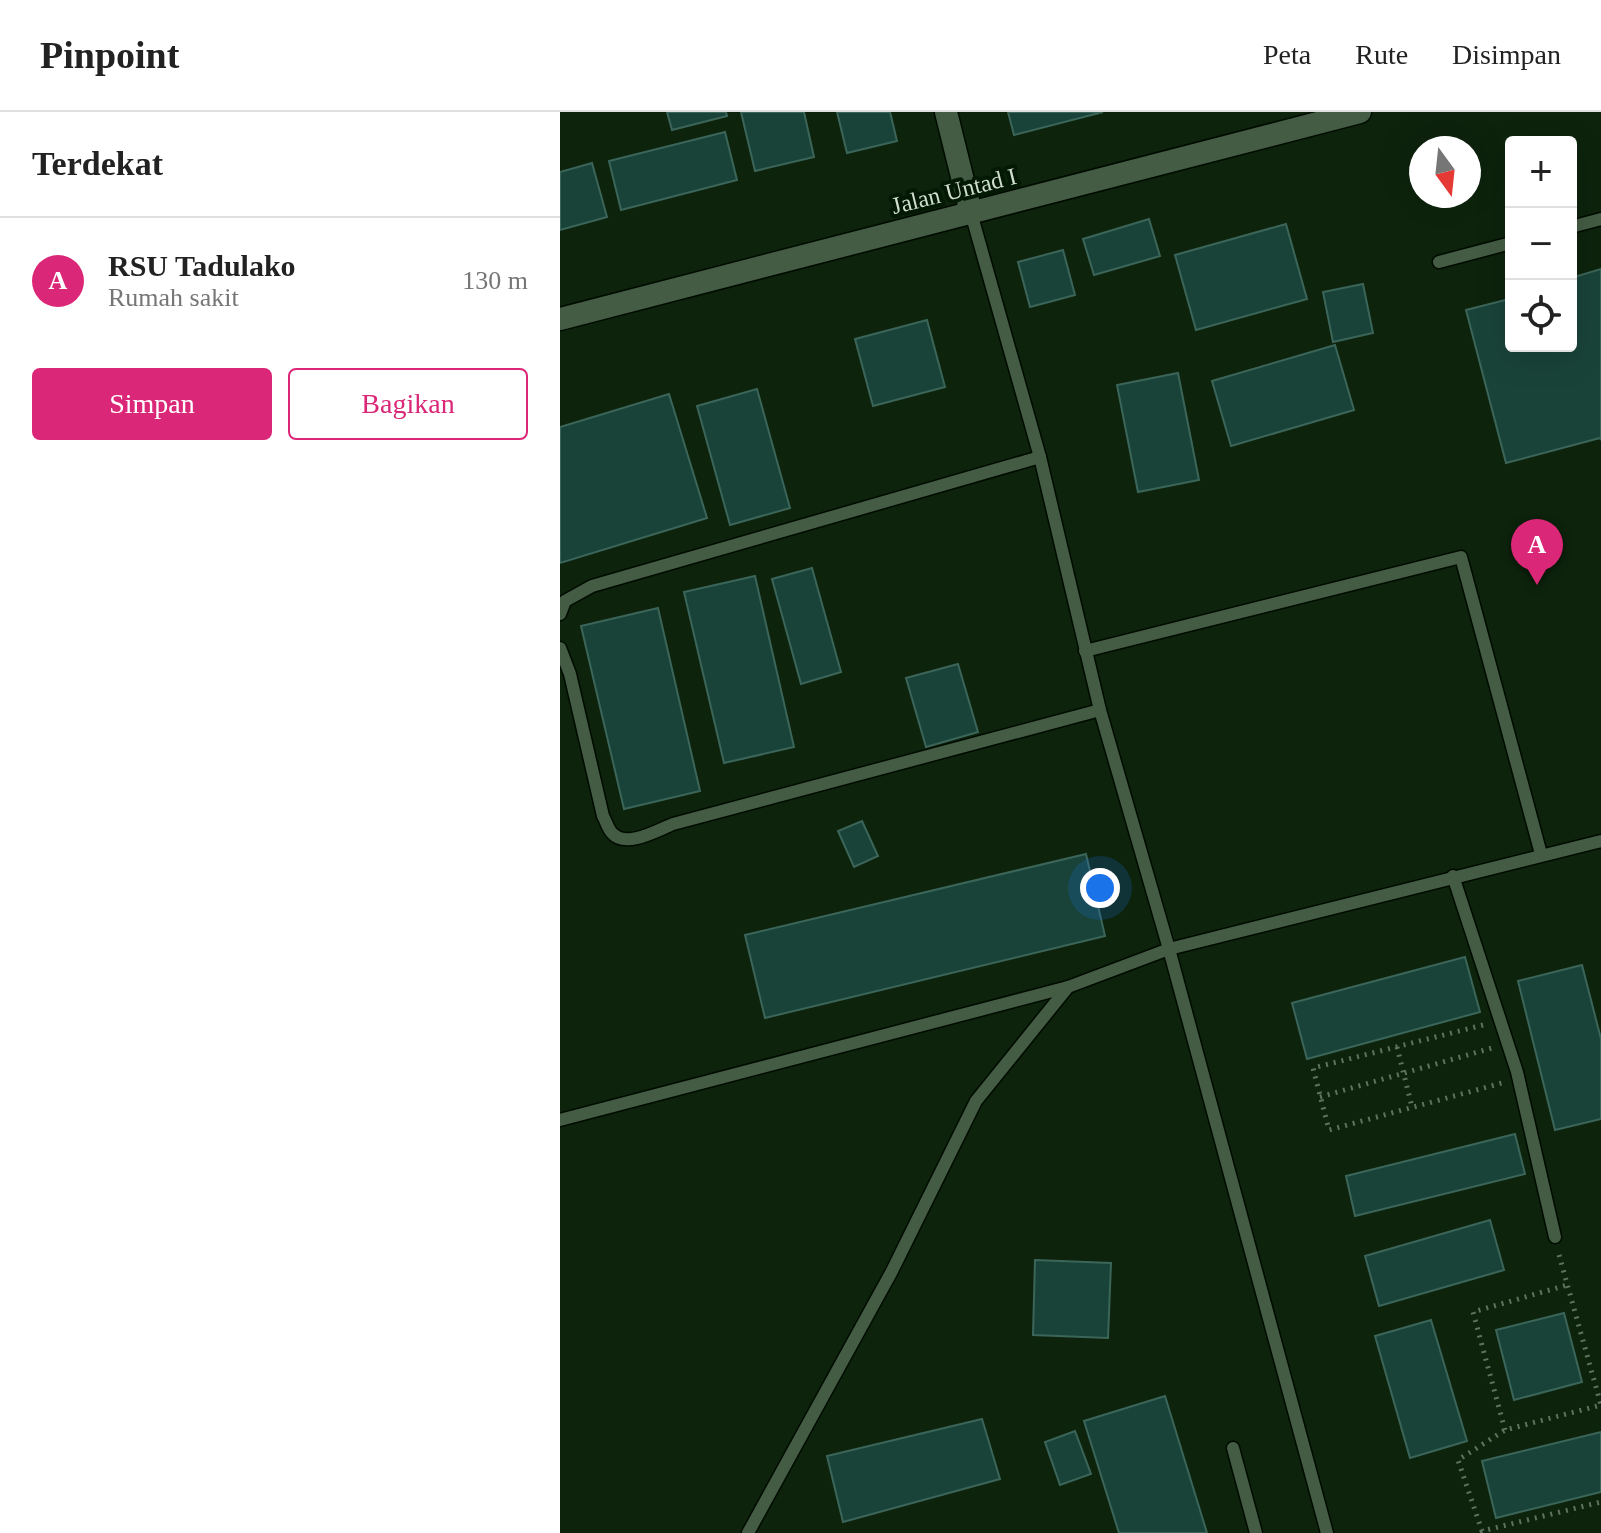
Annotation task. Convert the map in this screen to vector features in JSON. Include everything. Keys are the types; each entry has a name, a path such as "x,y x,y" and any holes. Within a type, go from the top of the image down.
{"street":[{"path":"946,112 971,213"},
{"name":"Jalan Untad I","path":"560,319 1360,112"}],"lane":[{"path":"971,213 1040,457 1100,710 1169,949 1327,1533"},
{"path":"1577,225 1601,219"},
{"path":"1439,262 1505,245"},
{"path":"560,614 565,601 592,586 1040,457"},
{"path":"1085,651 1461,557 1541,854"},
{"path":"560,648 570,674 603,816 611,832 622,839 635,838 673,824 1100,710"},
{"path":"560,1120 1068,987 1169,949 1601,841"},
{"path":"1453,876 1519,1079 1555,1237"},
{"path":"748,1533 892,1271 976,1101 1068,987"},
{"path":"1233,1448 1256,1533"}],"path":[{"path":"1500,1020 1313,1068 1329,1130 1519,1079"},
{"path":"1320,1097 1508,1044"},
{"path":"1397,1047 1412,1107"},
{"path":"1555,1237 1601,1405 1505,1430 1458,1460 1482,1531 1601,1502"},
{"path":"1505,1430 1473,1312 1567,1285"}],"building":[{"path":"667,112 726,112 727,116 672,130"},
{"path":"741,112 804,112 814,157 755,171"},
{"path":"837,112 890,112 897,141 847,153"},
{"path":"1008,112 1103,112 1014,135"},
{"path":"725,132 737,180 621,210 609,161"},
{"path":"592,163 607,217 560,230 560,172"},
{"path":"1149,219 1160,256 1094,275 1083,239"},
{"path":"1286,224 1307,299 1196,330 1175,255"},
{"path":"1063,250 1075,295 1030,307 1018,262"},
{"path":"1601,269 1601,440 1506,463 1466,310 1505,300 1505,352 1577,352 1577,276"},
{"path":"1363,284 1373,333 1333,342 1323,292"},
{"path":"927,320 945,387 873,406 855,339"},
{"path":"1335,345 1354,410 1231,446 1212,381"},
{"path":"1178,373 1199,480 1138,492 1117,385"},
{"path":"757,389 790,508 730,525 697,406"},
{"path":"669,394 707,518 560,563 560,427"},
{"path":"812,568 841,672 801,684 772,579"},
{"path":"755,576 794,747 724,763 684,592"},
{"path":"658,608 700,791 624,809 581,626"},
{"path":"958,664 978,732 926,747 906,678"},
{"path":"862,821 878,856 854,867 838,831"},
{"path":"1086,854 1105,936 765,1018 745,935"},
{"path":"1465,957 1480,1012 1307,1059 1292,1003"},
{"path":"1582,965 1601,1039 1601,1119 1555,1130 1518,981"},
{"path":"1515,1134 1525,1174 1355,1216 1346,1176"},
{"path":"1490,1220 1504,1270 1379,1306 1365,1256"},
{"path":"1035,1260 1111,1263 1108,1338 1033,1335"},
{"path":"1564,1313 1582,1382 1514,1400 1496,1330"},
{"path":"1431,1320 1467,1441 1410,1458 1375,1336"},
{"path":"1165,1396 1207,1533 1119,1533 1084,1421"},
{"path":"982,1419 1000,1479 843,1522 827,1456"},
{"path":"1075,1431 1091,1474 1060,1485 1045,1442"},
{"path":"1601,1432 1601,1492 1496,1518 1482,1461"}],"place":[{"name":"RSU Tadulako","path":"1537,585"}]}
